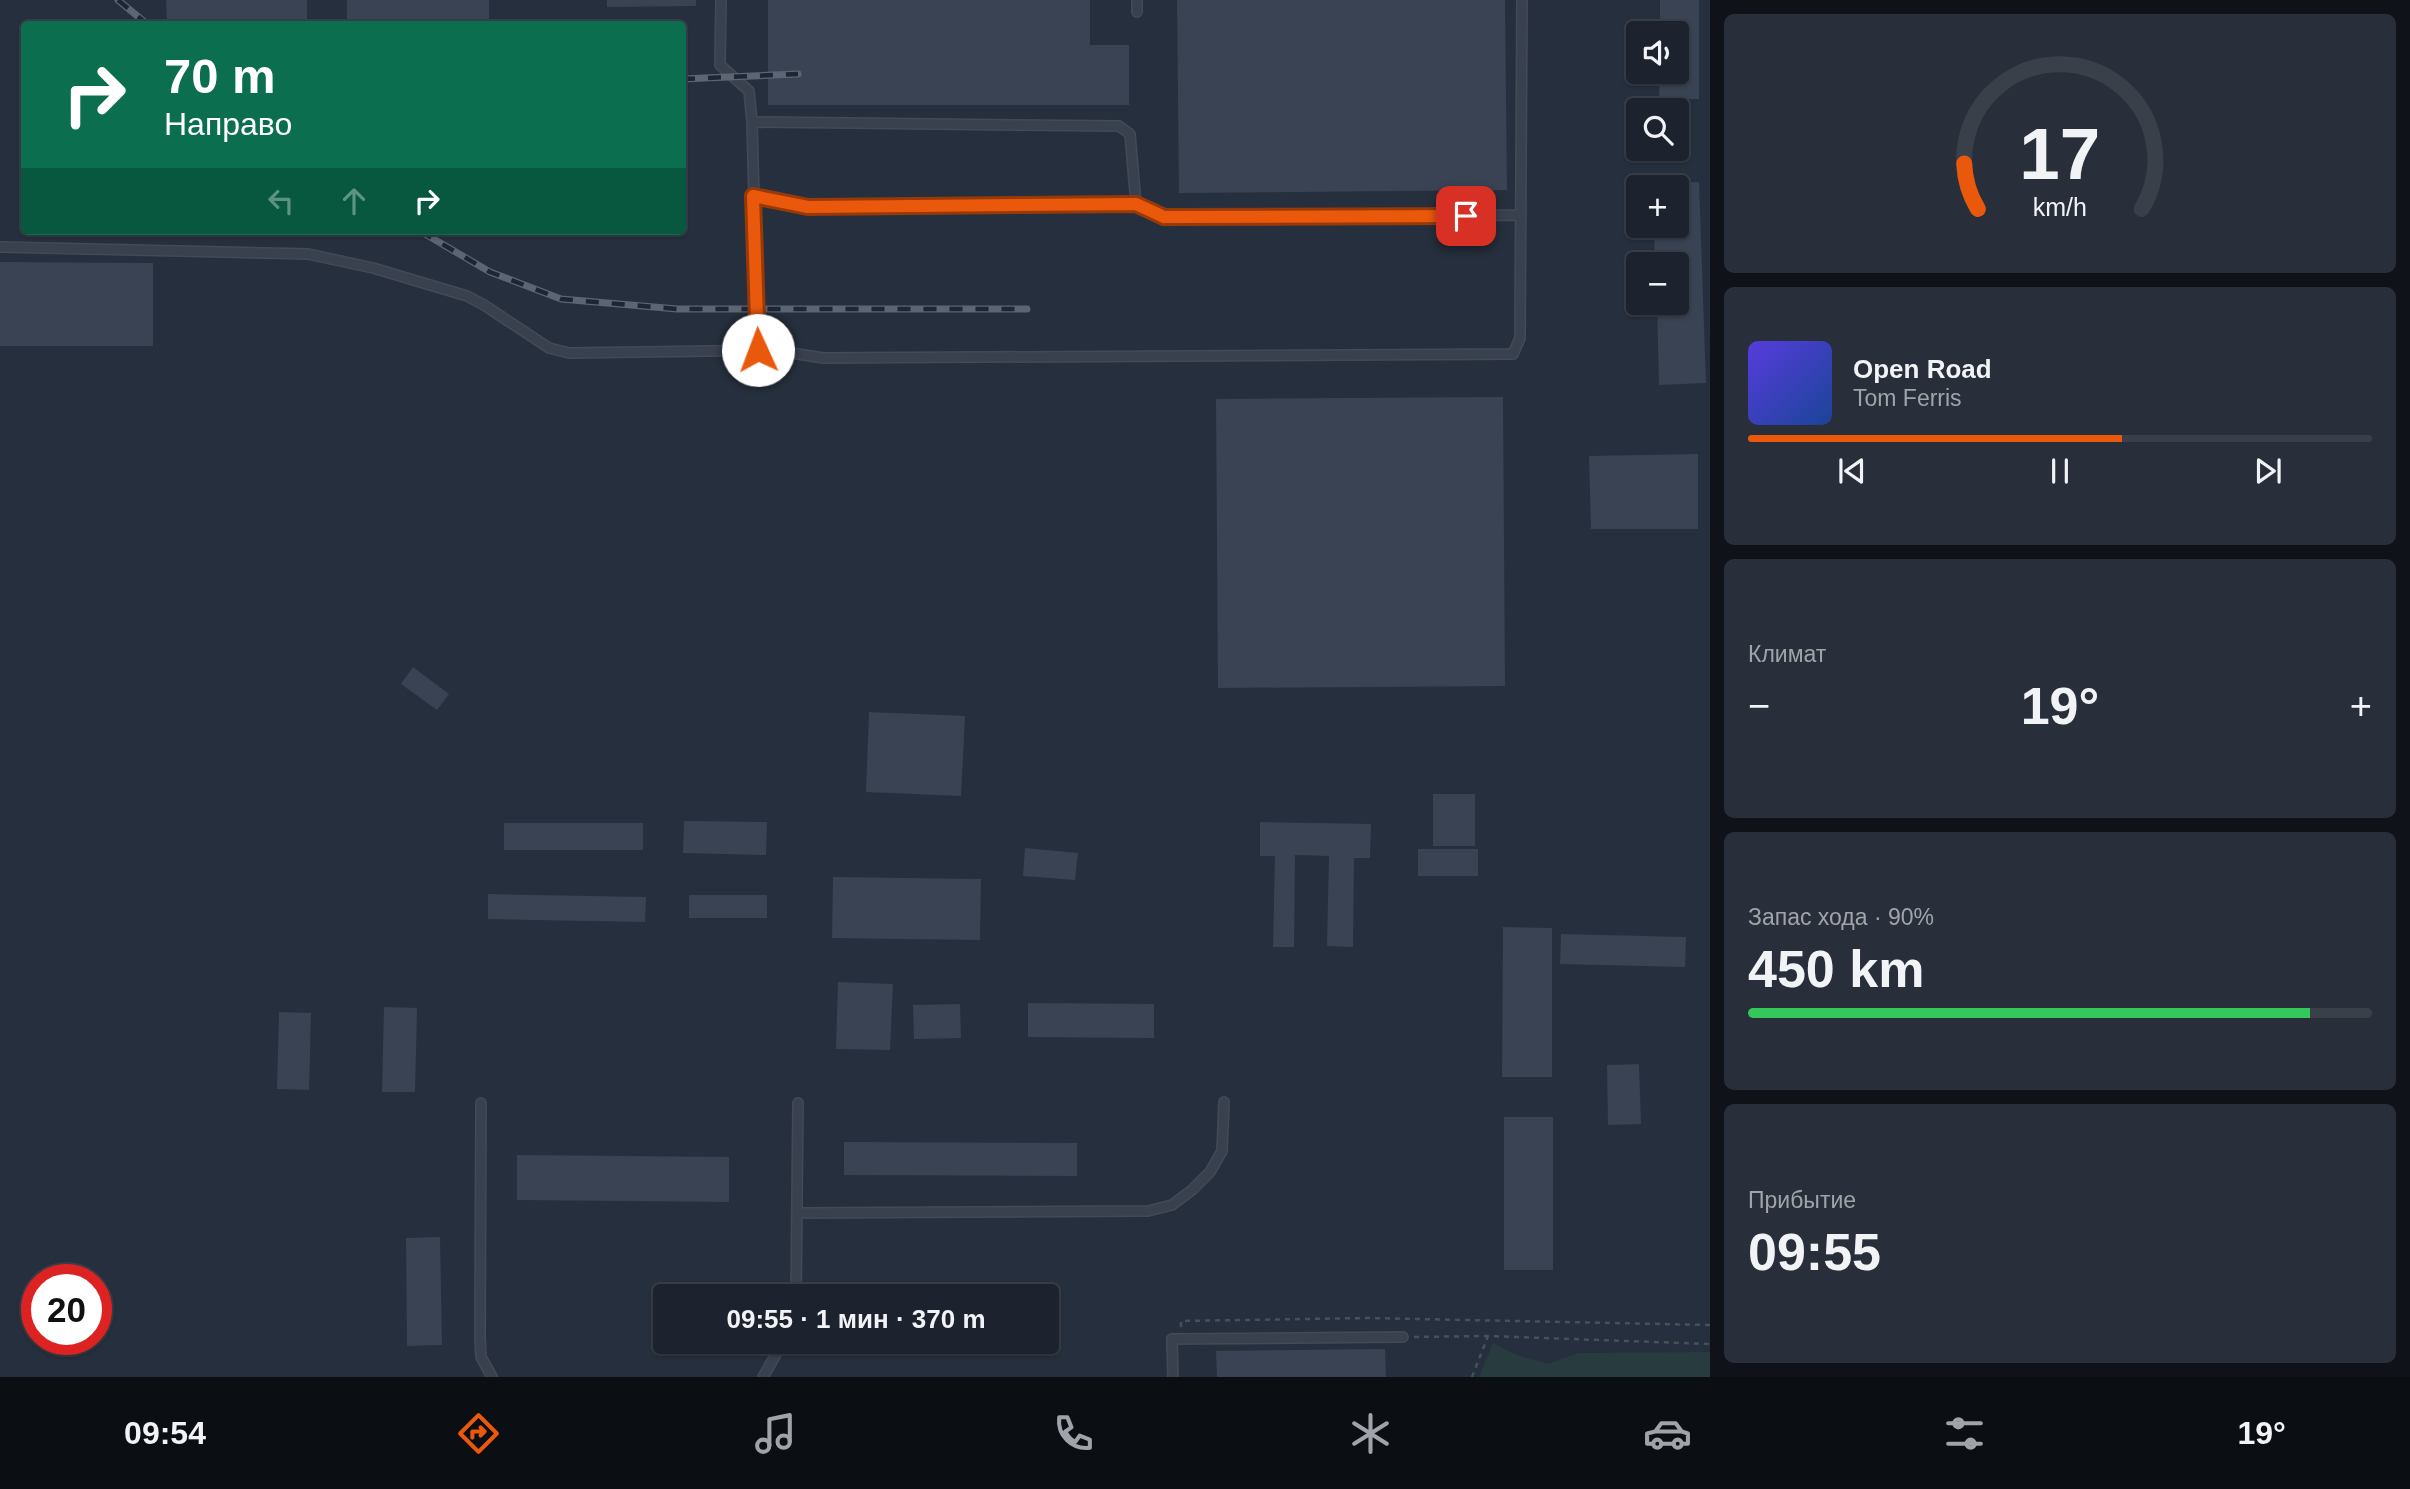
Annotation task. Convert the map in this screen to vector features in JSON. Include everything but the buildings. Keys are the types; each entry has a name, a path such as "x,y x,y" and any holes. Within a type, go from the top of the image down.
{"lane":[{"path":"721,0 720,65 749,91 758,350"},
{"path":"1137,0 1137,12"},
{"path":"0,247 308,254 373,268 467,296 549,348 569,353 758,350 784,351 823,358 1513,354 1520,338 1522,0"},
{"path":"752,122 1119,126 1130,134 1136,204"},
{"path":"753,196 808,207 1136,204 1164,217 1521,215"},
{"path":"797,1213 1148,1211 1172,1205 1192,1190 1210,1171 1222,1151 1224,1102"},
{"path":"481,1103 480,1336 481,1357 492,1377"},
{"path":"796,1284 798,1103"},
{"path":"1173,1377 1172,1339 1403,1337"},
{"path":"763,1377 776,1354"}],"path":[{"path":"1181,1339 1181,1321 1368,1318 1710,1325"},
{"path":"1472,1377 1488,1336"},
{"path":"1403,1337 1488,1336 1710,1343"}],"green space":[{"path":"1493,1343 1517,1355 1549,1364 1578,1353 1710,1352 1710,1377 1479,1377"}],"railway":[{"path":"118,0 143,21"},
{"path":"686,79 798,74"},
{"path":"427,235 490,272 561,299 677,309 1027,309"}],"route":[{"path":"758,350 753,196 808,207 1136,204 1164,217 1466,216"}]}
